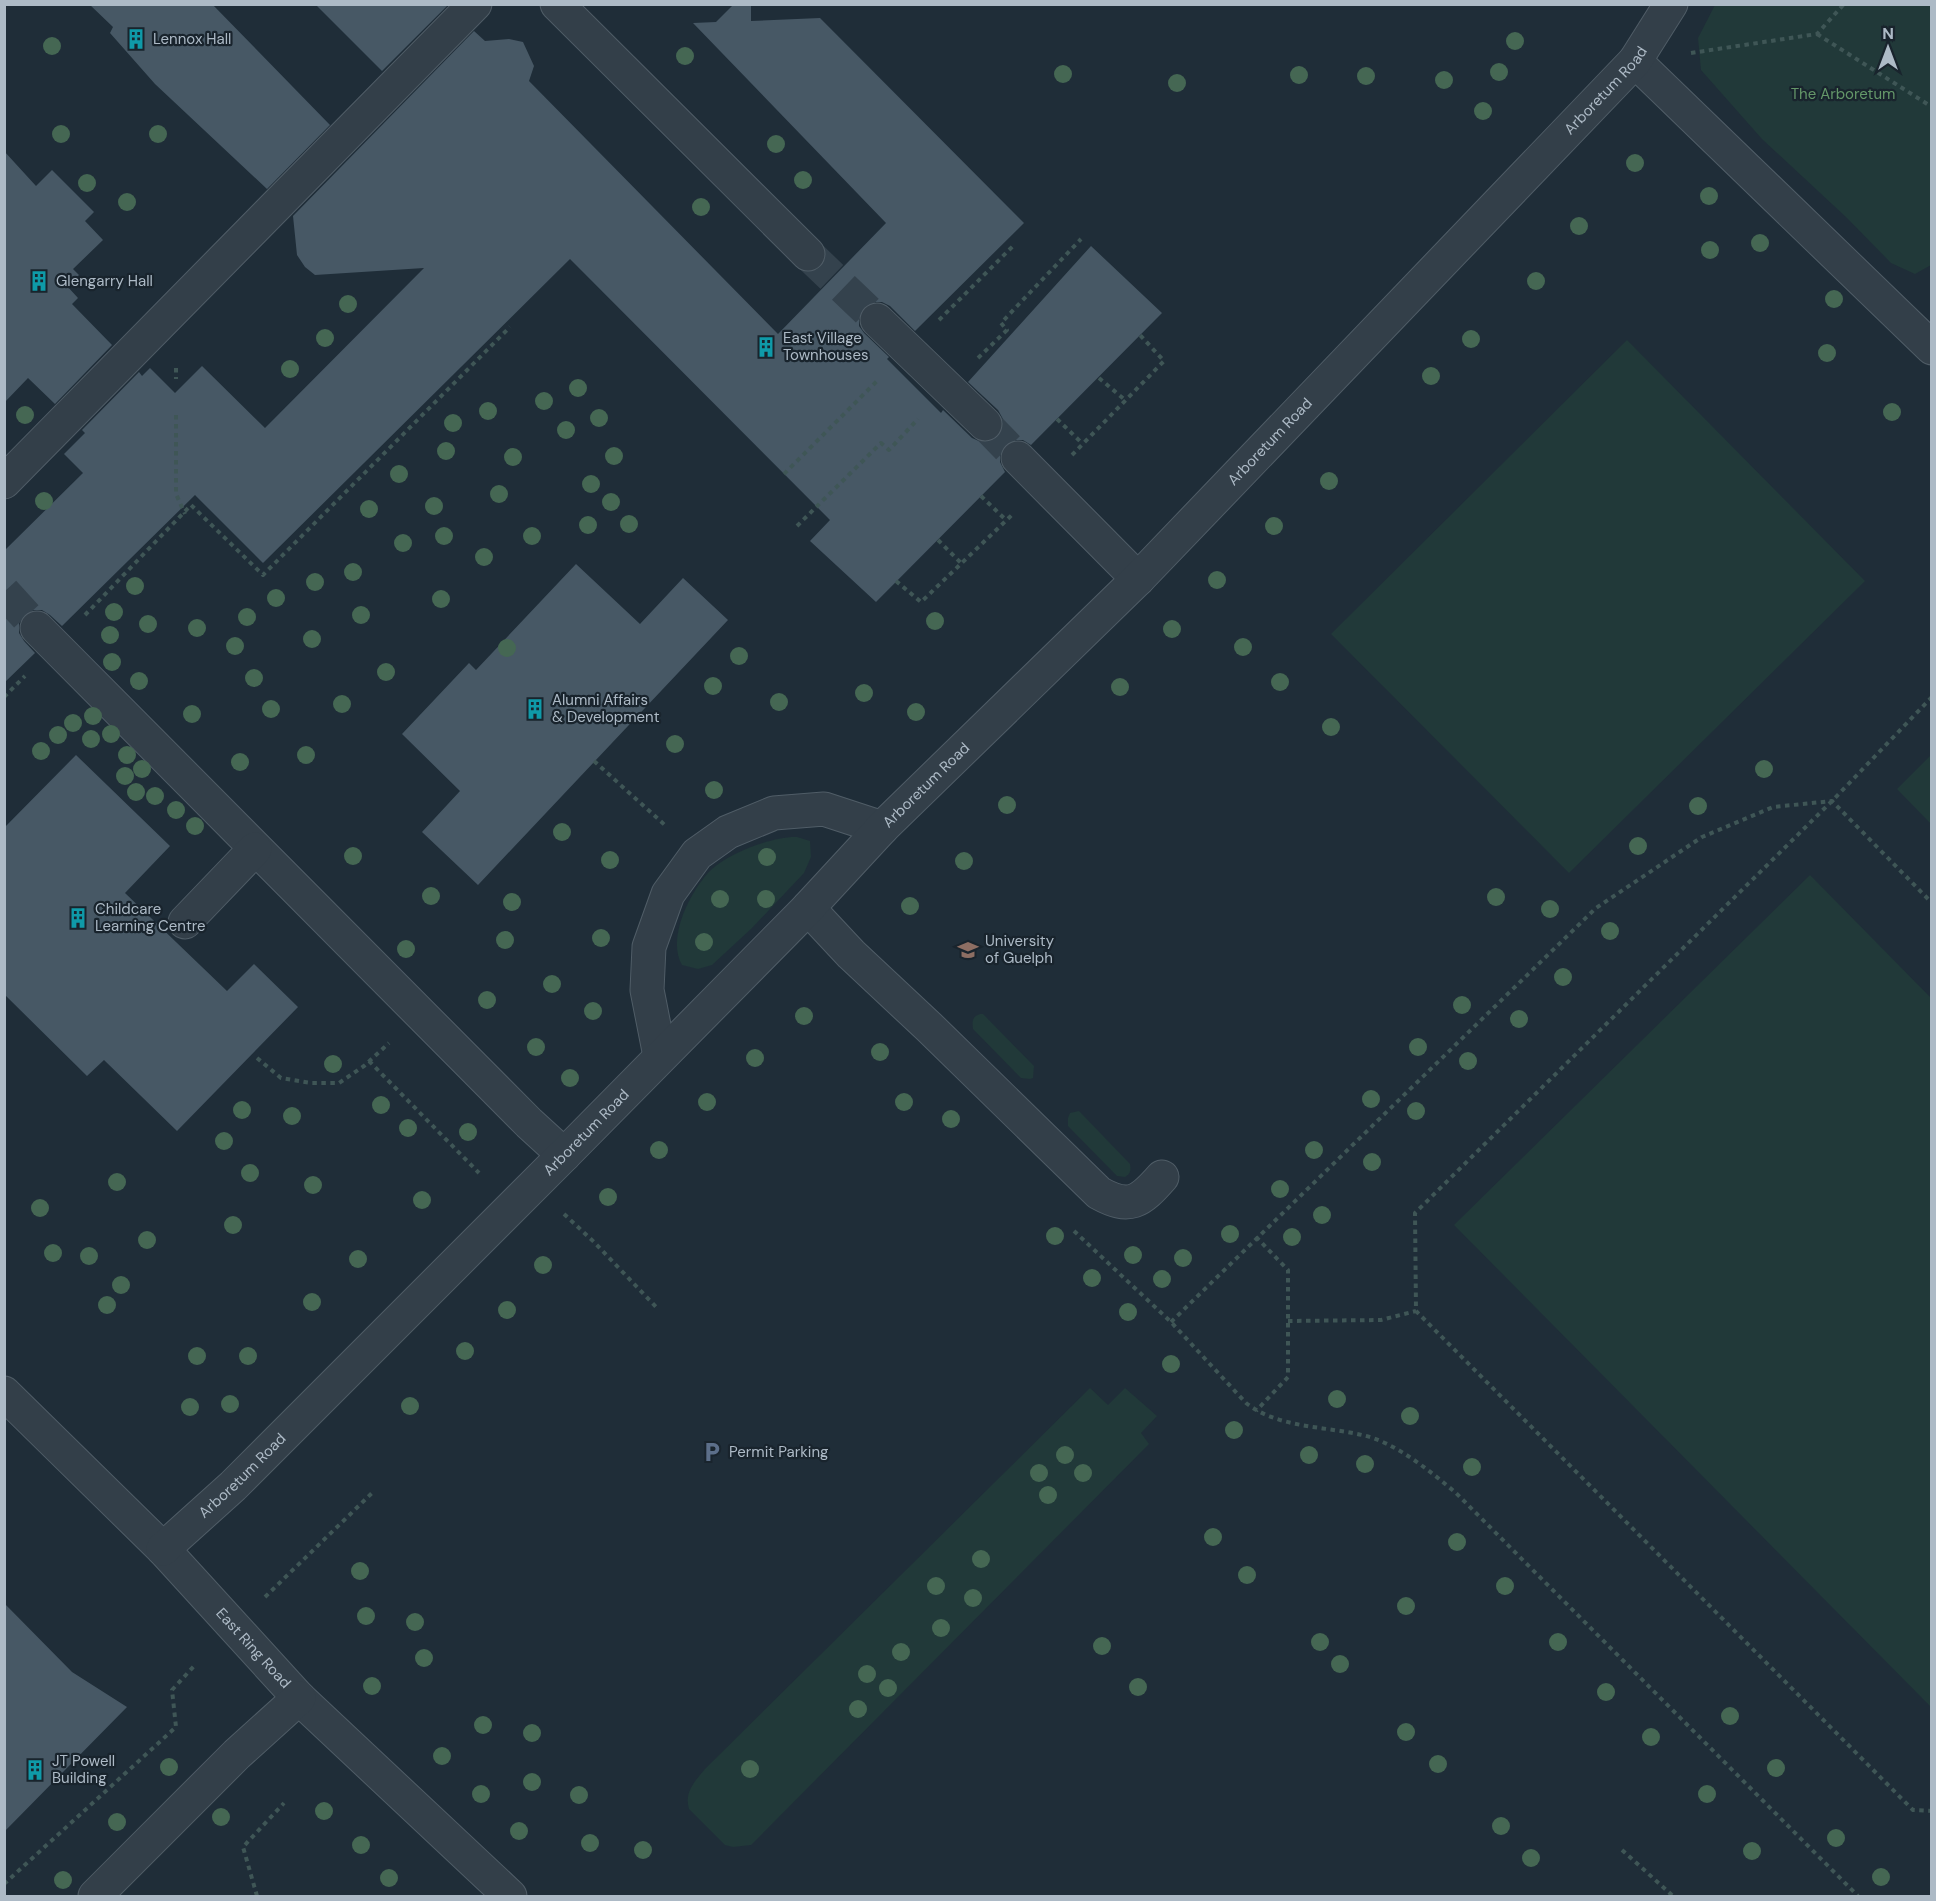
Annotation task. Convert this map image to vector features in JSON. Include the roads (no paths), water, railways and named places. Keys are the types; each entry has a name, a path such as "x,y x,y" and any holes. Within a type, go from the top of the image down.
{"street":[{"path":"4,482 475,4"},
{"path":"557,4 808,254"},
{"name":"Arboretum Road","path":"163,1549 233,1486 808,908 882,828 1138,579 1635,62 1671,4"},
{"path":"1635,62 1932,348"},
{"path":"878,320 984,424"},
{"path":"1018,458 1138,579"},
{"path":"46,637 529,1124 564,1155"},
{"path":"660,1056 647,990 649,947 668,894 697,854 728,832 774,813 824,809 882,828"},
{"path":"185,922 255,849"},
{"path":"808,908 851,954 1099,1193 1115,1202 1132,1202 1146,1195 1162,1177"},
{"name":"East Ring Road","path":"4,1393 163,1549 299,1698 510,1896"},
{"path":"95,1896 237,1754 299,1698"}],"tunnel":[{"path":"808,254 877,320"},
{"path":"985,424 1018,458"},
{"path":"4,592 37,628"}],"place":[{"name":"Lennox Hall","path":"136,39"},
{"name":"Glengarry Hall","path":"39,281"},
{"name":"East Village Townhouses","path":"766,347"},
{"name":"Alumni Affairs & Development","path":"535,709"},
{"name":"Childcare Learning Centre","path":"78,918"},
{"name":"University of Guelph","path":"968,950"},
{"name":"Permit Parking","path":"712,1452"},
{"name":"JT Powell Building","path":"35,1770"}],"park label":[{"name":"The Arboretum","path":"1843,94"}]}
